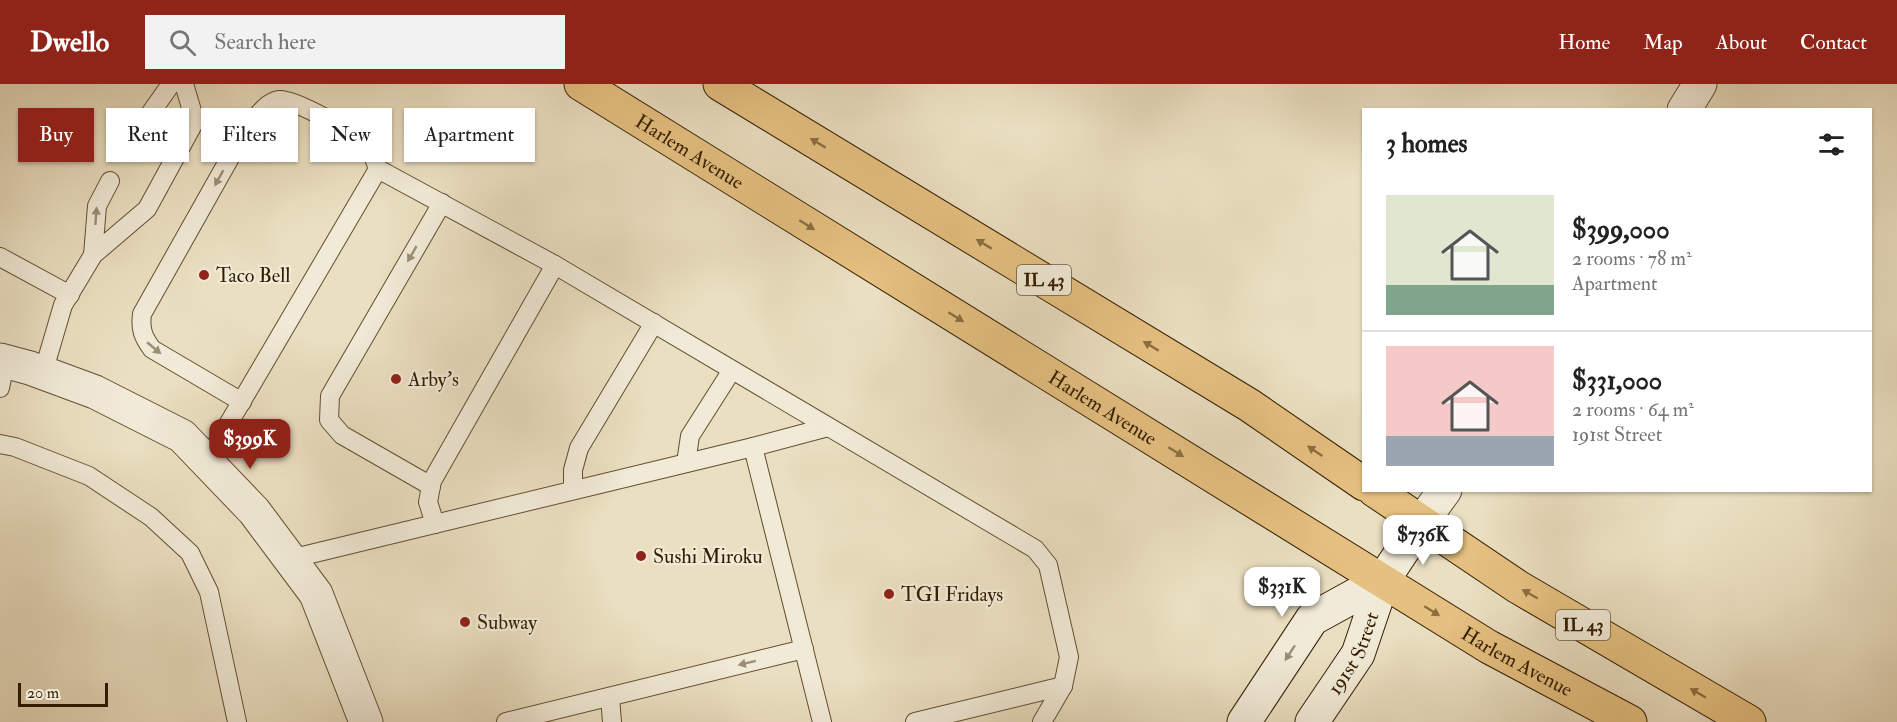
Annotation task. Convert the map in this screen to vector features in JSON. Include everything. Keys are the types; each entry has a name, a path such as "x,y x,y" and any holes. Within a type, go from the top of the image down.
{"main road":[{"name":"Harlem Avenue","path":"581,84 1489,646 1630,722"},
{"name":"IL 43","path":"720,84 1249,405 1362,483"},
{"name":"IL 43","path":"1377,492 1518,587 1749,722"}],"street":[{"path":"1685,108 1700,84"},
{"path":"2,370 44,373 95,392 182,436 254,511 316,594 366,722"},
{"name":"191st Street","path":"1312,722 1358,654 1383,580 1444,492"},
{"name":"191st Street","path":"1244,722 1312,619 1383,580"}],"lane":[{"path":"154,108 171,84"},
{"path":"44,373 63,305 93,255 147,209 195,121 184,84"},
{"path":"242,402 152,349 144,338 141,327 142,314 245,131 264,108 279,100 295,103 353,134 368,146 378,169 555,265 1035,549 1048,565 1069,657 1063,686 1042,722"},
{"path":"207,462 378,169"},
{"path":"93,255 97,206 110,181"},
{"path":"431,486 342,435 329,420 330,396 442,203"},
{"path":"0,257 70,295"},
{"path":"435,524 428,502 432,481 555,265"},
{"path":"573,490 573,470 579,448 654,323"},
{"path":"686,463 690,436 732,370"},
{"path":"290,559 828,427"},
{"path":"0,444 15,447 89,476 151,517 190,553 209,592 237,722"},
{"path":"753,447 804,649 819,721"},
{"path":"506,722 804,649"},
{"path":"915,722 1063,686"},
{"path":"610,697 612,722"}],"place":[{"name":"Taco Bell","path":"204,275"},
{"name":"Arby's","path":"396,379"},
{"name":"Sushi Miroku","path":"641,556"},
{"name":"TGI Fridays","path":"889,594"},
{"name":"Subway","path":"465,622"}]}
